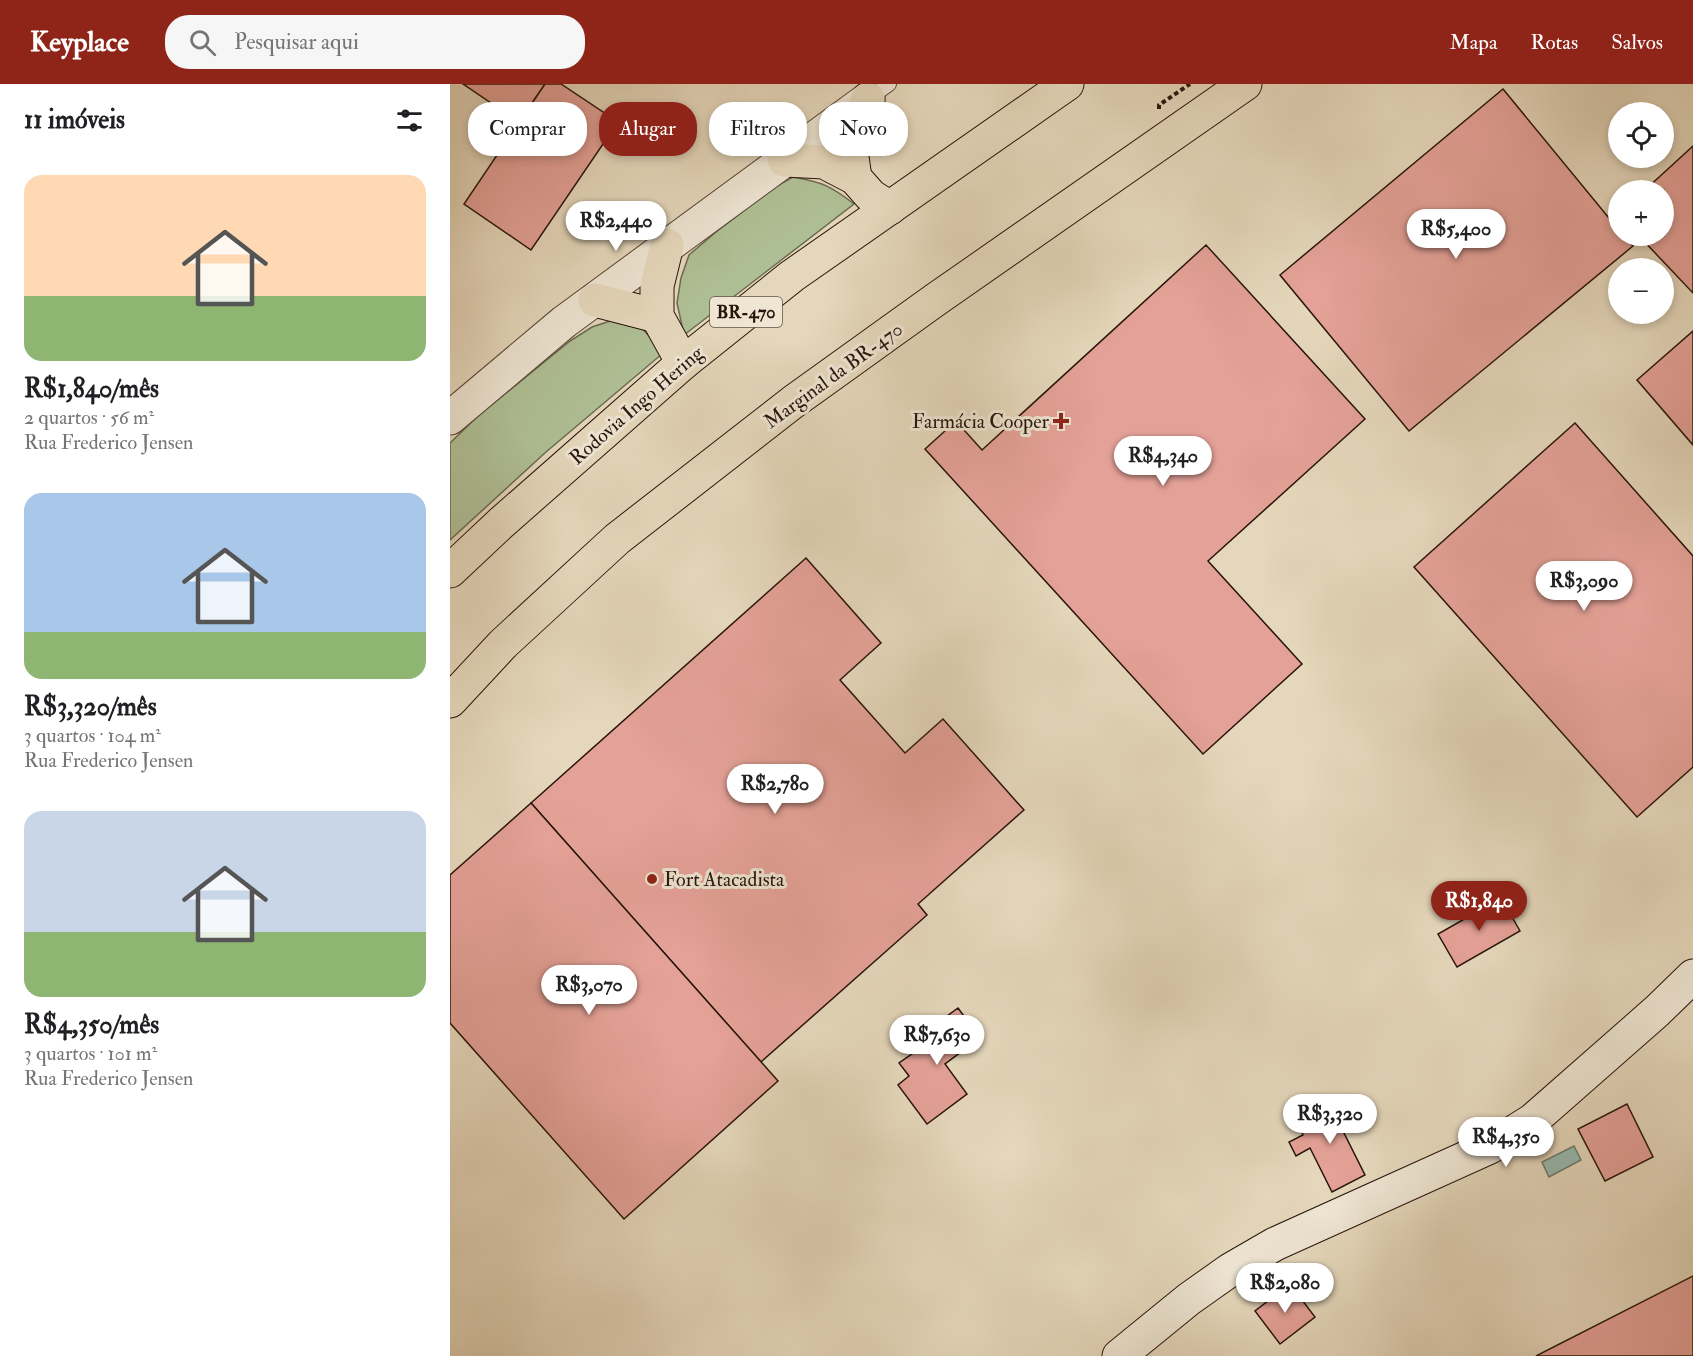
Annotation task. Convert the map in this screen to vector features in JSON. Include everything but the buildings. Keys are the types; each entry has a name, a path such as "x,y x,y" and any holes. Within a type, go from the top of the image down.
{"highway":[{"name":"Rodovia Ingo Hering","path":"450,571 501,523 683,363 792,276 1067,84"},
{"name":"Marginal da BR-470","path":"450,701 503,644 617,539 793,402 1245,84"},
{"path":"855,178 850,143 878,92"},
{"path":"784,160 824,162 855,178 871,196 890,208"},
{"path":"667,245 657,286 657,316 683,363"},
{"path":"595,300 657,316"}],"main road":[{"path":"450,418 564,322 878,92"},
{"path":"1119,1356 1189,1299 1230,1270 1275,1244 1490,1147 1520,1129 1585,1076 1693,976"}],"green space":[{"path":"793,177 826,186 854,204 684,335 677,303 681,278 689,255 773,188"},
{"path":"619,318 635,321 662,354 546,452 450,540 450,443 479,415 570,341 592,327"}],"water":[{"path":"1574,1146 1581,1160 1549,1177 1542,1162"}],"place":[{"name":"Farmácia Cooper","path":"1061,421"},
{"name":"Fort Atacadista","path":"652,879"}]}
